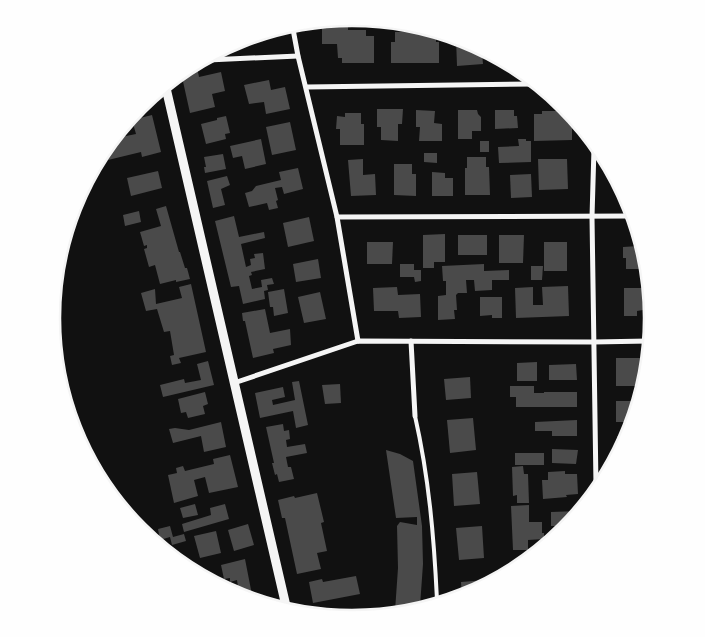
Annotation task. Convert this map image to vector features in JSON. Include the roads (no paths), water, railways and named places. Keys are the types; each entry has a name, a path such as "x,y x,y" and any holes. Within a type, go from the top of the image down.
{"street":[{"path":"294,32 298,56 337,217 358,341"},
{"path":"216,60 298,56"},
{"path":"307,88 526,84"},
{"path":"167,93 285,603"},
{"path":"594,154 592,217 596,480"},
{"path":"337,217 626,216"},
{"path":"234,383 358,341 593,342 644,340"},
{"path":"411,341 416,416"}],"lane":[{"path":"416,416 425,461 434,526 437,598"}]}
